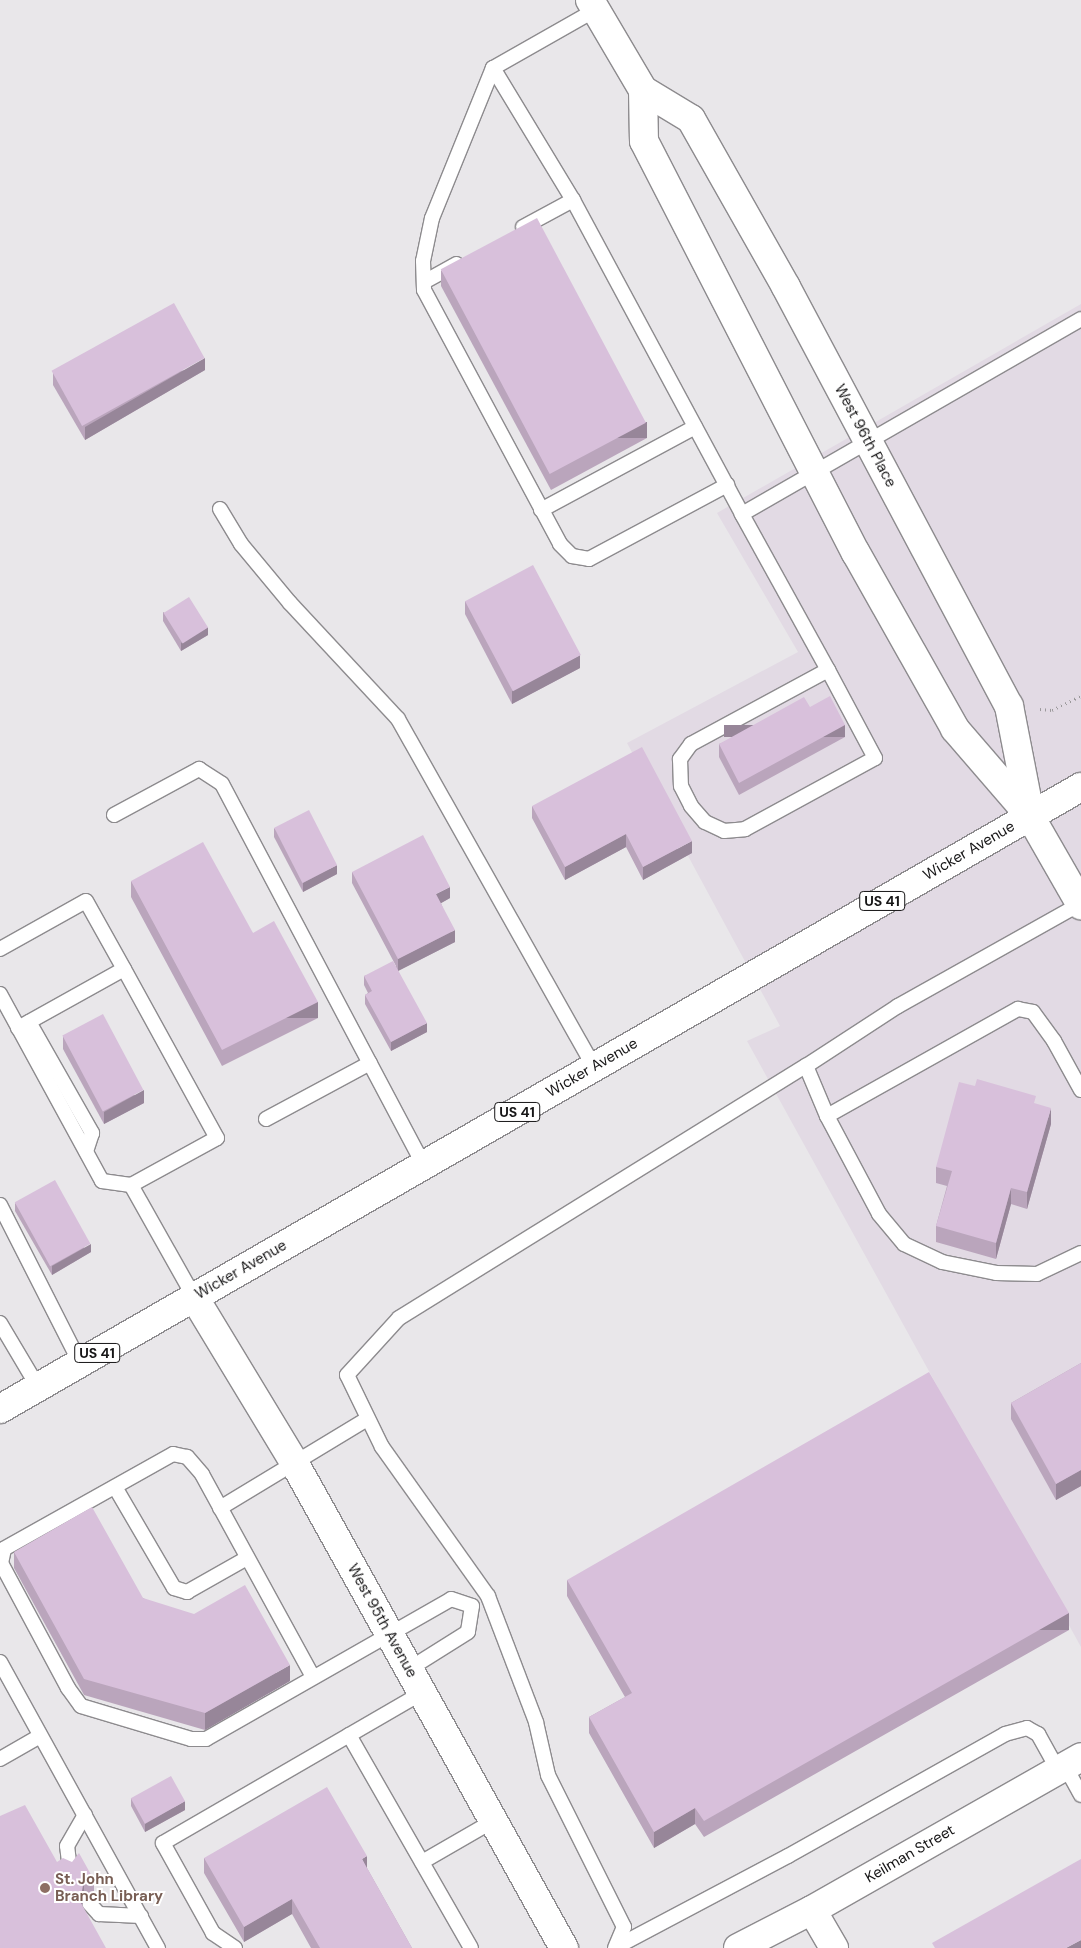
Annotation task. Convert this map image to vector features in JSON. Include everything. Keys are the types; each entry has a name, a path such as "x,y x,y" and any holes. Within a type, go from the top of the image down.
{"main road":[{"name":"West 96th Place","path":"593,5 643,90 691,119 868,442 1009,706 1030,816"},
{"name":"West 96th Place","path":"643,90 644,141 856,553 955,729 1030,816 1081,904"},
{"name":"Wicker Avenue","path":"0,1409 1081,787"},
{"name":"West 95th Avenue","path":"194,1297 295,1464 564,1948"},
{"name":"Keilman Street","path":"738,1948 812,1910 1068,1764"},
{"path":"812,1910 834,1948"}],"lane":[{"path":"593,5 493,68 432,218 423,261 424,290 560,544 572,556 589,559 727,485"},
{"path":"493,68 573,200 742,514 828,670 875,758 745,829 724,831 705,822 691,806 681,786 680,760 691,744 828,670"},
{"path":"506,237 573,200"},
{"path":"424,282 465,260"},
{"path":"742,514 815,474 1081,320"},
{"path":"542,510 695,427"},
{"path":"220,510 241,544 290,603 398,719 594,1067"},
{"path":"114,815 199,769 222,784 424,1165"},
{"path":"0,949 86,901 217,1138 131,1186 102,1181 86,1151 92,1133 23,1025 0,994"},
{"path":"616,1947 624,1927 548,1775 536,1722 488,1596 382,1446 367,1419 347,1375 399,1318 806,1066 898,1006 1081,904"},
{"path":"23,1025 124,969"},
{"path":"827,1116 1018,1009 1033,1012 1054,1040 1081,1090"},
{"path":"266,1119 370,1062"},
{"path":"806,1066 827,1116 879,1214 904,1244 942,1262 996,1273 1037,1274 1081,1252"},
{"path":"131,1186 194,1297"},
{"path":"0,1205 80,1363"},
{"path":"1,1326 38,1387"},
{"path":"220,1508 367,1419"},
{"path":"313,1677 202,1474 187,1456 174,1454 4,1549 1,1563 68,1688 81,1706 191,1739 206,1739 299,1688 313,1677 451,1599 472,1606"},
{"path":"115,1487 174,1588 187,1592 247,1558"},
{"path":"409,1668 468,1632 472,1606 488,1596"},
{"path":"0,1662 158,1948"},
{"path":"235,1948 213,1933 164,1843 422,1693"},
{"path":"616,1947 788,1856 1005,1734 1027,1728 1038,1734 1068,1764 1081,1795"},
{"path":"349,1735 471,1948"},
{"path":"0,1759 40,1736"},
{"path":"70,1870 67,1846 85,1815"},
{"path":"422,1862 493,1821"},
{"path":"89,1903 98,1914 141,1916"}],"path":[{"path":"1040,709 1052,710 1081,696"}],"shaded area":[{"path":"1081,304 1081,1647 747,1041 780,1026 627,743 798,652 717,513"}],"building":[{"path":"537,218 646,423 550,474 441,269"},
{"path":"174,303 205,358 82,426 52,371"},
{"path":"533,565 581,655 513,691 465,601"},
{"path":"189,597 208,628 183,643 164,613"},
{"path":"830,696 845,725 739,783 719,744 804,697 810,707"},
{"path":"642,747 692,841 643,867 626,834 565,867 532,806"},
{"path":"309,810 337,865 302,883 274,828"},
{"path":"423,835 450,887 436,894 455,930 398,959 352,872"},
{"path":"203,842 253,933 274,921 318,1002 222,1050 131,881"},
{"path":"393,961 427,1023 391,1042 365,995 372,991 364,976"},
{"path":"103,1014 143,1090 103,1112 62,1036"},
{"path":"977,1079 1036,1096 1034,1103 1051,1108 1027,1192 1011,1188 996,1243 936,1226 952,1171 936,1167 959,1082 975,1086"},
{"path":"55,1180 90,1244 50,1266 15,1202"},
{"path":"1081,1363 1081,1470 1056,1484 1011,1403"},
{"path":"929,1372 1069,1613 704,1821 695,1808 654,1832 589,1717 632,1693 567,1580"},
{"path":"92,1507 143,1598 194,1614 245,1585 290,1665 205,1713 84,1679 14,1552"},
{"path":"171,1776 185,1801 145,1824 131,1798"},
{"path":"327,1787 367,1856 362,1859 412,1948 320,1948 292,1899 244,1927 204,1858"},
{"name":"St. John Branch Library","path":"25,1805 57,1862 63,1858 72,1862 79,1853 94,1880 84,1880 82,1891 76,1894 106,1948 0,1948 0,1816"},
{"path":"1081,1859 1081,1940 1066,1948 935,1948 932,1943"}],"place":[{"name":"St. John Branch Library","path":"45,1888"}]}
